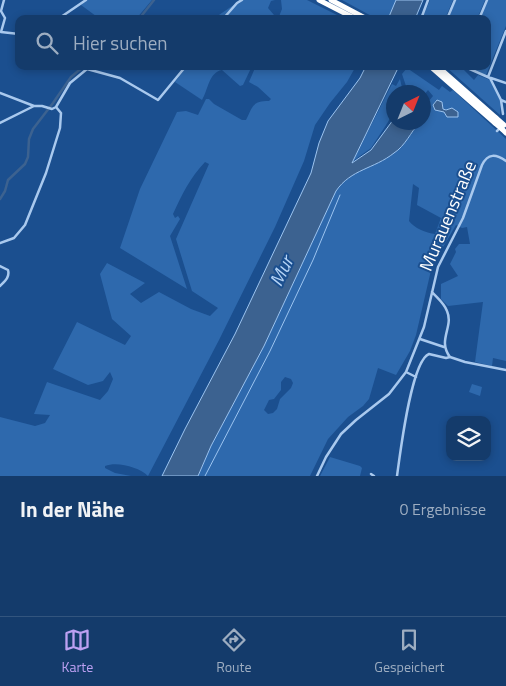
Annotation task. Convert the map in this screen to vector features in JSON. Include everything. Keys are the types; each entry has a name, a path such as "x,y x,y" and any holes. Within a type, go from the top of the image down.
{"highway":[{"path":"319,0 348,15"},
{"path":"331,0 359,15"},
{"path":"435,70 496,120"},
{"path":"442,70 496,120 502,129"}],"street":[{"path":"4,0 1,11 5,19 0,32 15,34"},
{"path":"64,15 86,0"},
{"path":"226,15 236,3 242,0"},
{"path":"422,15 428,0"},
{"path":"449,15 455,0"},
{"path":"481,15 487,0"},
{"path":"489,78 506,31"},
{"path":"0,93 34,106 54,109 73,80 85,70"},
{"path":"94,70 120,78 158,100 183,70"},
{"path":"472,70 506,83"},
{"path":"489,78 502,100 503,114"},
{"path":"502,100 506,102"},
{"path":"0,123 34,106"},
{"path":"0,243 11,240 24,228 46,173 60,128 61,113 56,107"},
{"name":"Murauenstraße","path":"317,476 329,451 342,434 356,420 389,394 406,372 420,339 438,267 463,218 484,160 495,155 506,160"},
{"path":"0,266 8,270 9,274 0,286"},
{"path":"432,292 443,304 449,315 444,347 450,357"},
{"path":"420,339 444,347"},
{"path":"397,476 403,430 416,377 426,355 450,357 506,370"},
{"path":"406,372 416,377"}],"shaded area":[{"path":"87,0 152,0 139,15 95,15 81,5"},
{"path":"241,0 275,0 271,1 268,8 274,15 219,15"},
{"path":"281,0 307,0 337,15 280,15 282,9"},
{"path":"342,0 396,0 390,15 370,15"},
{"path":"430,0 453,0 447,15 424,15"},
{"path":"456,0 485,0 479,15 450,15"},
{"path":"487,0 506,0 506,26 491,63 491,15 481,15"},
{"path":"184,70 222,70 214,74 202,100 175,82"},
{"path":"222,70 250,70 243,85 240,86"},
{"path":"254,70 354,70 315,125 304,161 275,227 148,476 134,468 116,464 105,466 105,468 115,473 131,476 0,476 0,417 35,426 45,423 50,415 34,414 47,382 100,400 108,391 113,379 110,372 103,381 88,385 53,369 77,322 125,345 131,336 112,319 100,274 107,263 145,283 130,294 141,303 159,292 191,309 210,316 218,308 192,291 176,239 209,164 205,162 195,174 173,214 175,218 178,216 180,219 170,236 187,289 120,248 140,189 177,112 186,111 198,115 206,99 209,99 214,104 242,120 246,120 256,103 271,99 258,87 249,82"},
{"path":"405,70 410,70 439,90 442,86 450,92 453,90 506,139 506,361 493,358 492,366 475,362 483,302 448,306 441,299 441,284 458,276 450,264 456,252 455,249 459,244 470,244 467,227 462,228 456,225 432,266 416,335 410,351 396,375 378,368 369,399 348,417 328,439 310,476 198,476 211,446 264,346 336,191 356,173 398,150 414,130 431,130 431,98 433,96 431,94 431,85 406,85 402,74","holes":["436,100 442,102 443,109 451,108 458,112 458,117 447,117 444,112 435,110 433,105","413,184 419,188 417,205 441,218 435,234 420,230 409,221","285,377 291,379 293,383 291,388 280,399 277,409 273,413 268,414 264,410 269,400 274,399 281,390 281,382"]},
{"path":"449,70 464,70 474,80 478,75 490,80 501,102 500,115"},
{"path":"475,70 488,70 486,75"},
{"path":"386,96 386,125 371,148 353,161"},
{"path":"472,384 482,387 480,396 469,392"},
{"path":"330,457 360,466 362,468 360,476 320,476"}],"water":[{"path":"396,0 423,0 417,15 390,15"},
{"name":"Mur","path":"364,70 397,70 390,85 386,85 386,93 352,163 371,150 386,130 414,130 398,150 379,163 349,178 336,191 264,346 211,446 198,476 162,476 235,334 311,173 319,143 328,121"},
{"path":"437,100 442,102 443,109 452,108 458,112 458,117 447,117 444,112 435,110 433,105"}],"waterway":[{"path":"142,15 154,0"},
{"path":"0,199 5,191 8,180 25,164 28,157 29,139 33,129 71,77 79,70"},
{"path":"205,476 270,351 313,260 340,195"}]}
